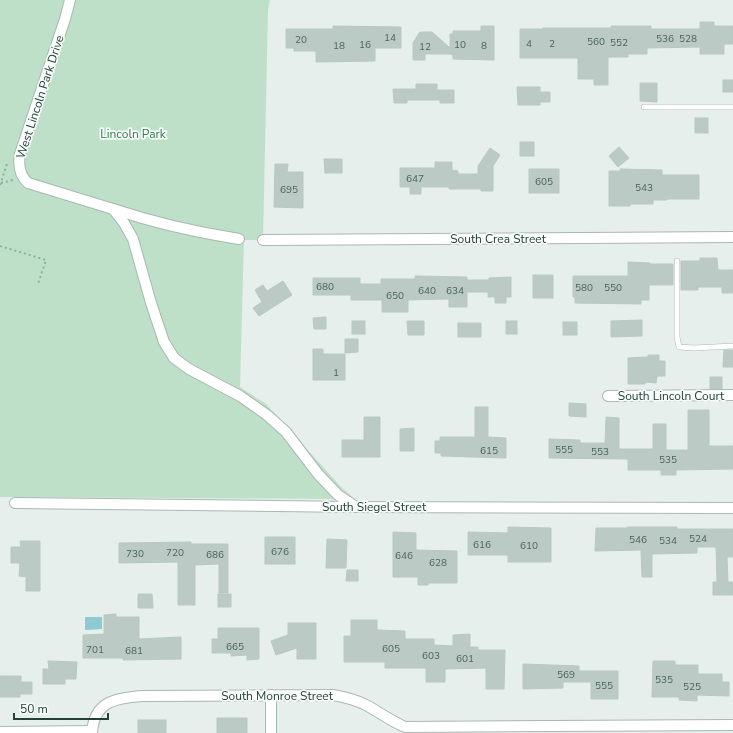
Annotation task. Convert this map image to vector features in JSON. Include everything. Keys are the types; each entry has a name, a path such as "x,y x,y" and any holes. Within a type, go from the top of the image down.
{"street":[{"name":"West Lincoln Park Drive","path":"70,0 18,161 22,178 28,183 170,226 203,234 239,239"},
{"path":"113,209 124,223 133,239 159,329 164,342 174,358 189,369 240,396 267,415 286,432 323,479 338,494 356,507"},
{"name":"South Crea Street","path":"262,240 733,237"},
{"name":"South Lincoln Court","path":"608,396 733,396"},
{"name":"South Siegel Street","path":"16,503 356,507 733,508"},
{"path":"271,695 271,733"},
{"name":"South Monroe Street","path":"0,732 92,732 94,720 98,711 106,703 121,698 142,696 333,695 350,698 405,727 438,730 733,725"}],"lane":[{"path":"644,107 733,107"},
{"path":"678,261 677,337 679,347 694,348 733,346"}],"path":[{"path":"0,246 46,260 38,284"}],"green space":[{"name":"Lincoln Park","path":"0,0 270,0 268,10 263,240 244,240 240,387 266,404 342,488 355,499 0,497"}],"water":[{"path":"85,617 102,617 102,629 85,630"}],"building":[{"path":"700,22 714,22 714,26 733,26 733,44 724,44 724,54 700,54 700,47 647,48 647,54 628,54 628,57 608,57 608,85 594,85 594,79 578,79 578,58 520,58 520,29 651,26 651,29 700,29"},
{"path":"333,26 401,27 401,48 375,48 375,61 316,62 316,51 294,51 294,48 286,48 286,29 333,29"},
{"path":"481,26 494,26 494,60 453,59 453,55 450,54 425,54 425,60 413,60 413,43 421,32 432,32 450,48 450,34 453,34 453,31 481,31"},
{"path":"723,80 733,80 733,92 723,92"},
{"path":"640,83 657,83 657,102 640,101"},
{"path":"416,84 437,84 437,90 454,90 454,103 440,103 440,100 407,100 407,103 394,103 393,89 416,89"},
{"path":"517,87 540,87 540,92 550,92 550,102 540,102 540,105 518,105"},
{"path":"695,118 708,118 708,133 695,133"},
{"path":"520,142 534,142 534,156 520,156"},
{"path":"619,147 629,158 618,167 609,156"},
{"path":"490,148 500,155 493,166 493,191 481,191 481,189 449,189 449,187 421,187 421,194 410,194 410,187 400,187 400,168 435,168 435,162 452,162 452,170 458,171 458,174 478,174 478,166"},
{"path":"324,159 342,159 342,173 325,173"},
{"path":"275,164 288,164 287,172 303,172 303,208 274,207"},
{"path":"529,169 559,169 559,193 529,193"},
{"path":"620,169 662,170 662,175 699,175 699,199 653,200 653,204 609,206 609,171 621,171"},
{"path":"700,258 717,258 718,270 733,270 733,293 722,293 722,287 698,287 698,290 681,290 681,261 700,261"},
{"path":"628,262 673,264 673,285 649,285 649,300 641,300 641,304 575,303 575,297 573,297 573,276 628,276"},
{"path":"533,275 553,275 553,298 533,298"},
{"path":"415,276 467,277 467,280 489,280 489,278 511,277 511,297 506,297 506,303 495,303 495,297 488,297 488,292 467,292 467,307 449,307 449,299 408,300 408,312 382,312 382,300 351,300 351,295 313,295 313,278 360,278 360,284 381,284 381,279 415,279"},
{"path":"283,281 292,295 259,316 253,308 262,302 255,290 263,285 267,291"},
{"path":"326,317 326,329 314,329 313,318"},
{"path":"642,320 642,336 611,337 611,321"},
{"path":"352,321 365,321 365,334 352,334"},
{"path":"407,321 424,321 424,335 408,335"},
{"path":"506,321 517,321 517,334 506,334"},
{"path":"563,322 577,322 577,335 563,335"},
{"path":"458,323 481,323 481,337 458,337"},
{"path":"345,339 358,339 358,352 345,353"},
{"path":"313,349 323,349 323,354 345,354 345,380 313,380"},
{"path":"724,350 733,350 733,367 723,367"},
{"path":"648,355 659,355 659,361 665,361 665,376 657,376 656,383 645,382 645,384 628,384 628,358 648,357"},
{"path":"710,377 722,377 722,389 710,389"},
{"path":"569,403 586,404 586,417 569,416"},
{"path":"475,407 488,407 488,437 506,438 506,458 441,456 441,453 435,453 435,441 440,441 440,437 475,437"},
{"path":"688,410 709,410 709,446 733,446 733,469 676,470 676,475 661,475 661,470 628,470 628,459 549,458 549,439 580,440 580,443 605,443 606,417 619,418 619,449 653,449 653,424 666,424 666,450 688,450"},
{"path":"364,417 380,417 380,457 342,457 342,440 364,440"},
{"path":"414,428 414,451 400,451 400,429"},
{"path":"508,527 551,528 551,562 508,562 508,555 468,555 468,532 508,533"},
{"path":"627,527 733,529 733,557 727,557 728,582 733,582 733,595 713,595 713,582 717,582 716,547 697,547 697,553 652,554 652,577 642,577 641,550 595,551 596,528"},
{"path":"393,532 416,533 416,550 457,551 457,583 428,583 428,585 418,585 418,577 393,577"},
{"path":"265,537 295,537 295,564 265,564"},
{"path":"327,539 347,540 346,568 326,568"},
{"path":"20,541 40,541 40,591 26,591 26,577 19,576 20,563 11,563 11,547 21,547"},
{"path":"191,542 191,544 228,544 228,593 219,593 219,564 195,565 195,605 178,605 178,562 119,563 119,543"},
{"path":"347,570 358,570 358,581 346,581"},
{"path":"138,594 152,594 153,608 138,608"},
{"path":"218,594 231,594 231,607 218,607"},
{"path":"116,614 116,617 139,617 139,639 181,637 181,659 123,660 123,658 83,658 83,635 104,634 104,615"},
{"path":"351,620 377,620 377,630 405,631 405,639 434,639 434,645 453,646 453,635 470,634 470,647 478,647 478,650 505,650 504,689 486,689 486,668 445,669 445,682 426,682 426,668 385,668 385,662 344,662 344,636 351,636"},
{"path":"288,623 316,623 316,659 297,659 297,648 276,655 271,641 288,635"},
{"path":"218,628 259,628 259,659 247,660 247,655 231,656 231,653 212,653 212,639 218,639"},
{"path":"48,661 77,662 76,679 65,679 65,684 43,684 43,669 49,669"},
{"path":"653,661 675,661 675,665 698,665 698,674 722,674 722,682 729,682 729,696 697,695 697,701 679,700 679,697 652,697"},
{"path":"523,664 579,666 579,671 618,671 618,699 591,699 591,682 563,682 563,688 523,689"},
{"path":"0,676 21,676 21,682 32,682 32,694 20,694 20,697 0,697"},
{"path":"217,718 247,718 247,733 217,733"},
{"path":"138,720 166,720 166,733 138,733"}]}
